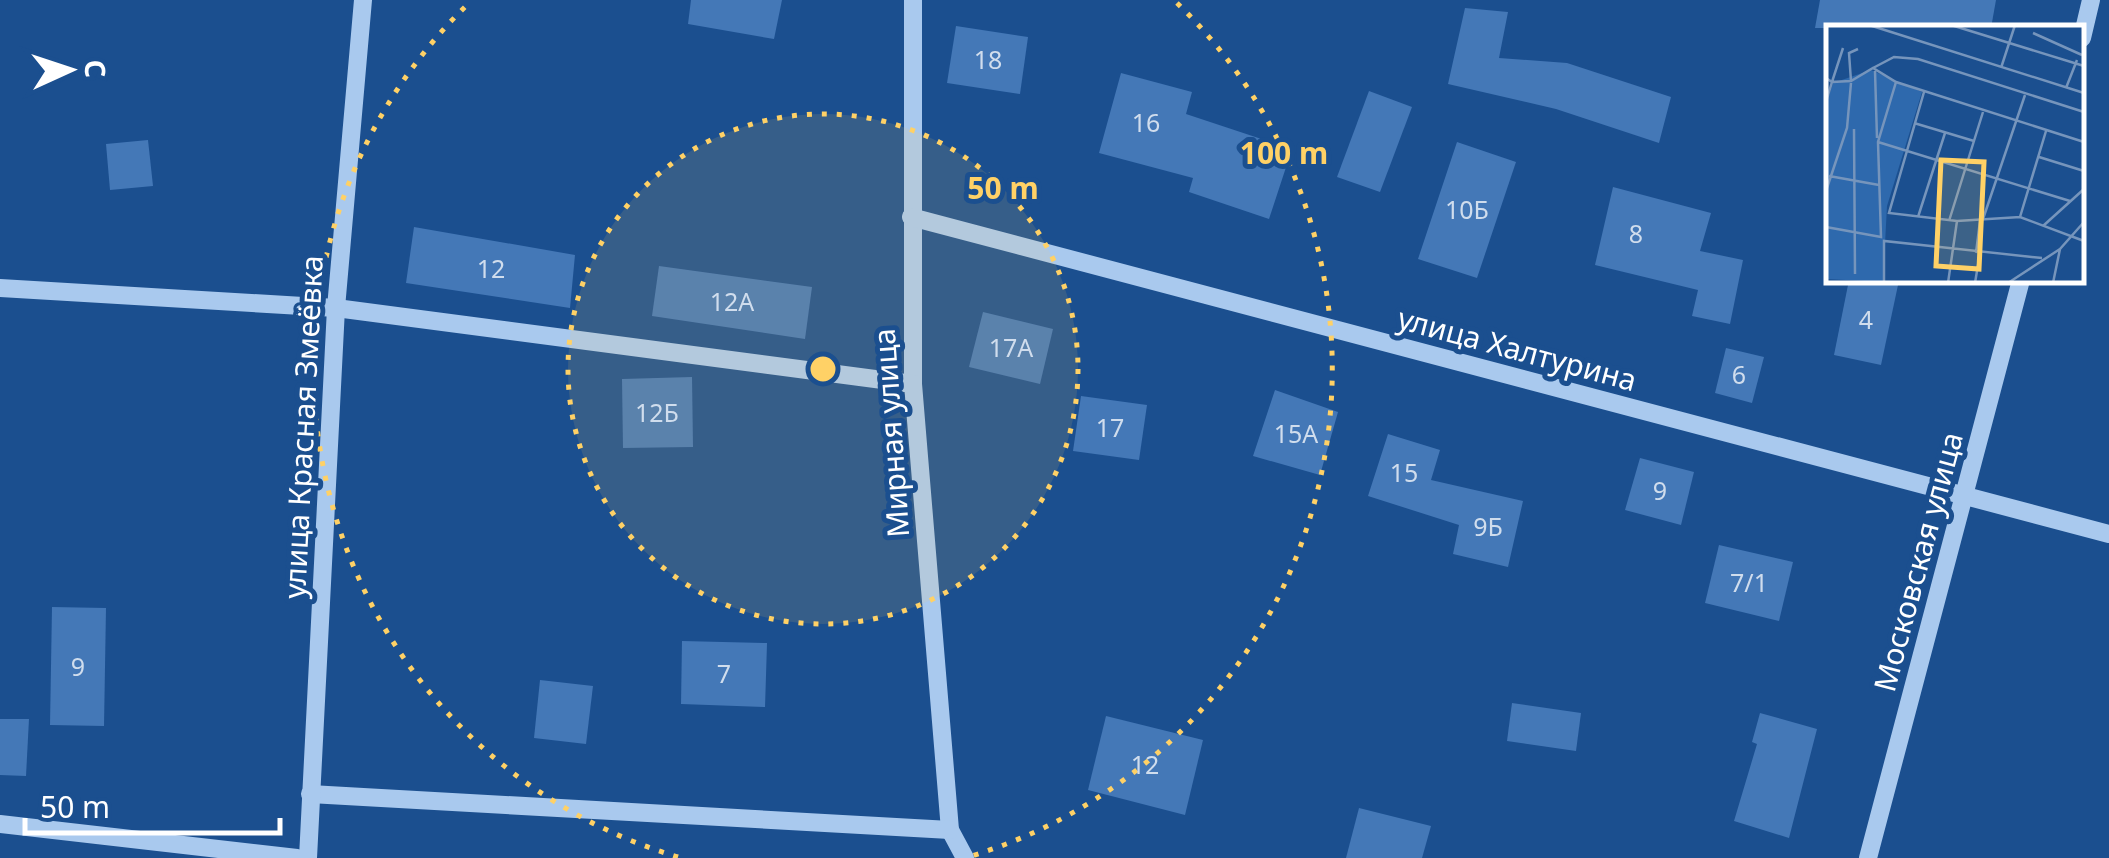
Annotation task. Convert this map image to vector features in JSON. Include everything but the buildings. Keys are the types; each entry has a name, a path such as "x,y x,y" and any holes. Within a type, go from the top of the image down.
{"street":[{"name":"улица Красная Змеёвка","path":"308,858 336,308 363,0"},
{"name":"Мирная улица","path":"913,0 912,384 950,830 965,858"},
{"path":"2084,30 2091,0"},
{"name":"улица Халтурина","path":"911,217 2109,534"},
{"name":"Московская улица","path":"1868,858 2020,282"},
{"path":"0,288 336,308 912,384"},
{"path":"310,794 950,830"},
{"path":"0,824 297,858"}]}
